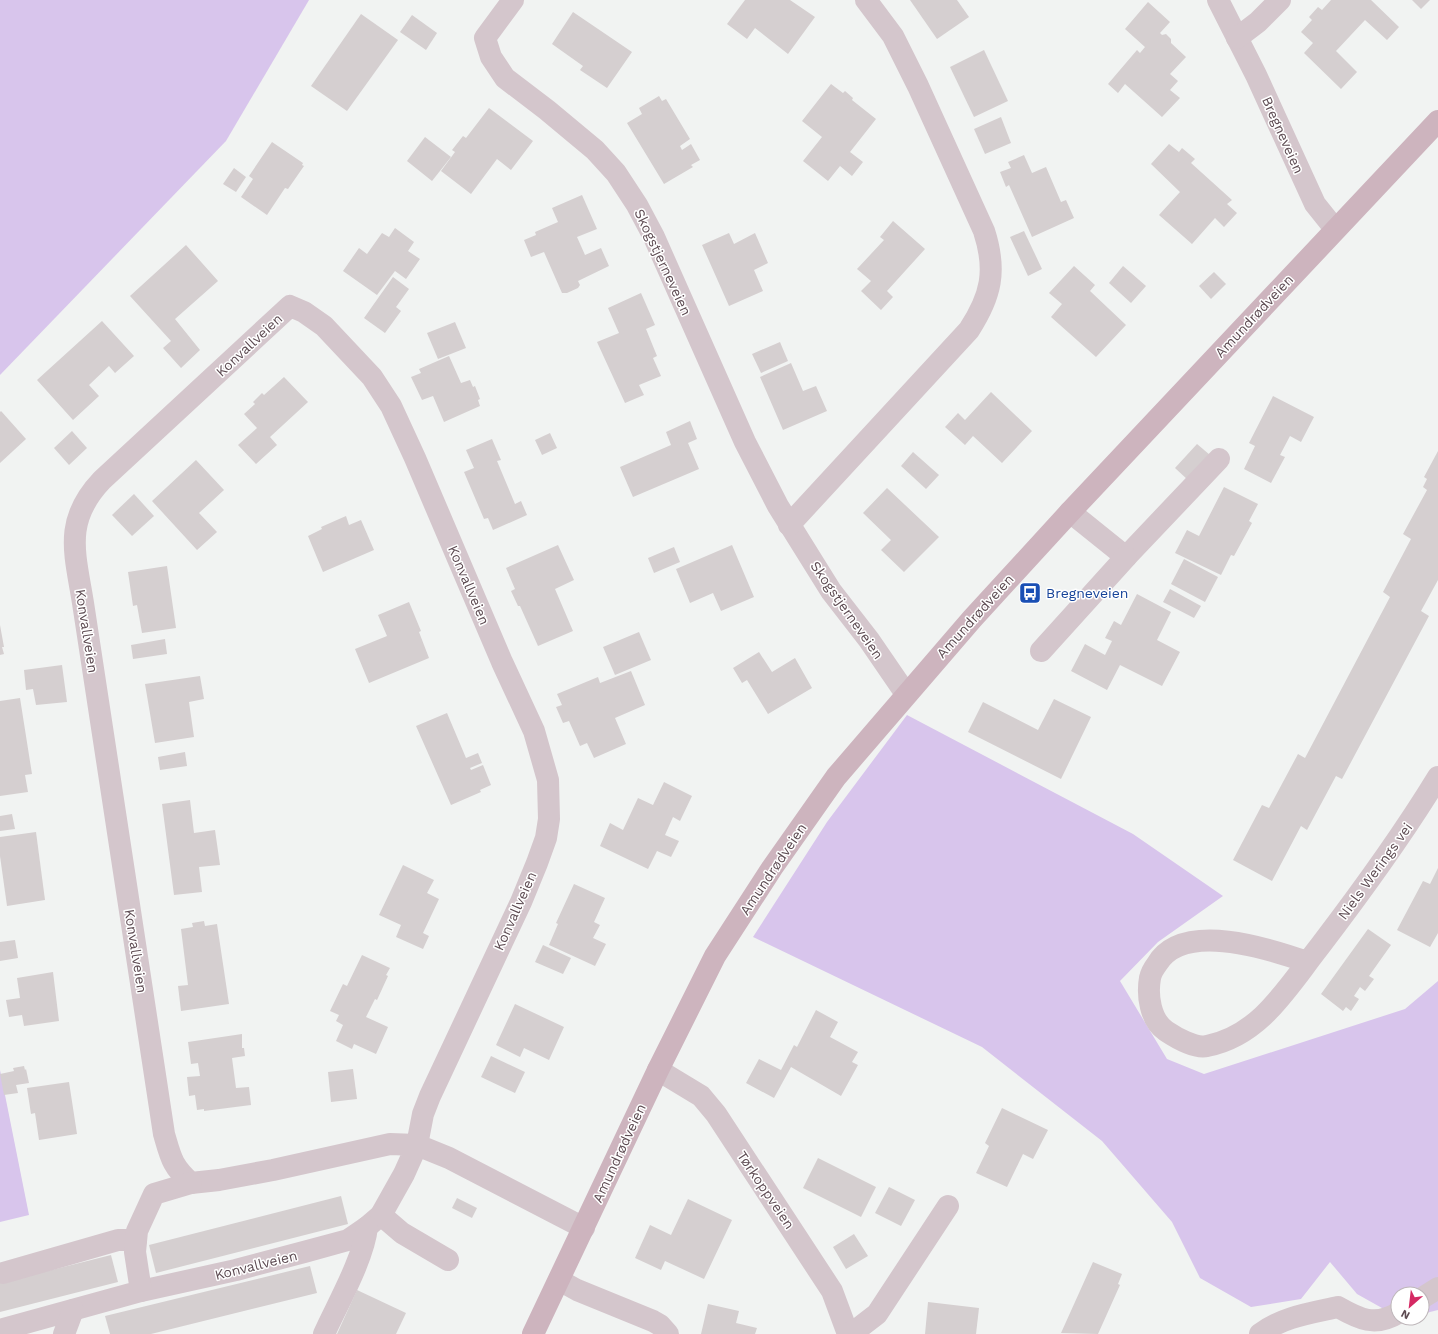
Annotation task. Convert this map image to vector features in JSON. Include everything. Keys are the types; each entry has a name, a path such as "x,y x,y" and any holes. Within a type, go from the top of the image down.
{"main road":[{"name":"Amundrødveien","path":"533,1334 658,1070 715,956 772,868 836,777 906,694 1070,512 1438,121"}],"street":[{"name":"Skogstjerneveien","path":"513,0 485,38 491,56 505,78 547,110 595,150 616,173 654,237 745,442 789,525 831,591 869,640 906,694"},
{"path":"789,525 969,330 982,310 991,277 991,252 984,231 921,93 893,36 866,0"},
{"name":"Bregneveien","path":"1218,0 1256,75 1315,204 1335,229"},
{"path":"1237,38 1258,22 1280,0"},
{"name":"Konvallveien","path":"191,1183 178,1171 172,1162 164,1134 83,603 75,547 76,519 82,505 102,480 290,306 316,319 334,336 372,377 391,406 415,458 502,662 534,731 548,780 549,819 541,850 521,902 430,1096 423,1114 417,1145 404,1174 374,1221 324,1334"},
{"path":"1041,651 1126,558 1220,459"},
{"path":"1070,512 1126,558"},
{"name":"Niels Werings vei","path":"1308,962 1255,947 1203,940 1188,942 1168,951 1161,957 1151,974 1148,991 1149,1001 1152,1011 1163,1029 1178,1040 1205,1047 1231,1039 1262,1017 1285,994 1364,888 1411,822 1438,777"},
{"name":"Tørkoppveien","path":"658,1070 701,1096 716,1114 832,1291 848,1333 855,1331 877,1314 948,1206"},
{"path":"141,1291 135,1246 137,1231 154,1194 191,1183 219,1180 273,1170 390,1144 417,1145 450,1158 584,1228"},
{"path":"374,1221 402,1233 448,1260"},
{"name":"Konvallveien","path":"0,1330 141,1291 236,1270 348,1240 374,1221"},
{"path":"3,1273 118,1240 135,1246"},
{"path":"559,1280 577,1290 653,1321 660,1325 668,1334"},
{"path":"1260,1334 1271,1325 1301,1315 1338,1307 1355,1317 1375,1322 1390,1316"},
{"path":"64,1334 73,1310"},
{"path":"1355,1317 1369,1334"}],"shaded area":[{"path":"0,0 309,0 226,141 0,375"},
{"path":"907,715 1133,834 1223,896 1158,942 1120,981 1167,1059 1204,1074 1405,1009 1438,981 1438,1310 1430,1312 1430,1286 1390,1286 1390,1313 1357,1294 1330,1262 1301,1299 1251,1307 1200,1278 1172,1222 1102,1141 982,1047 753,937 827,822"},
{"path":"0,1070 29,1215 0,1222"}],"building":[{"path":"745,0 790,0 815,17 788,54 755,28 747,39 727,24"},
{"path":"910,0 957,0 969,17 937,39"},
{"path":"1331,0 1371,0 1399,27 1387,40 1365,20 1336,51 1357,72 1341,89 1304,53 1313,43 1301,32 1312,20 1309,17 1318,7 1322,10"},
{"path":"1412,0 1430,0 1421,9"},
{"path":"1148,2 1170,22 1160,33 1162,35 1166,34 1171,39 1171,43 1186,57 1170,74 1178,81 1170,90 1180,98 1162,117 1125,84 1118,93 1108,84 1137,50 1140,53 1145,47 1125,29"},
{"path":"573,12 632,52 607,88 580,70 583,66 552,44"},
{"path":"361,14 398,40 347,111 311,86"},
{"path":"412,15 437,33 426,50 400,32"},
{"path":"984,50 1008,101 974,117 950,67"},
{"path":"831,84 843,93 845,91 853,98 852,100 876,119 850,152 863,162 852,176 840,166 828,181 803,161 822,137 802,121"},
{"path":"659,96 662,101 666,99 690,139 680,146 682,150 691,144 700,160 691,165 693,167 664,184 627,123 642,114 639,108"},
{"path":"489,108 533,141 511,170 497,159 471,194 441,171 455,152 452,150 463,136 466,138"},
{"path":"1001,117 1011,143 985,154 974,129"},
{"path":"425,137 451,157 432,181 407,161"},
{"path":"272,142 303,163 302,165 304,166 288,189 285,188 267,215 241,197 253,179 249,176"},
{"path":"1169,144 1179,152 1182,148 1195,159 1191,163 1232,200 1227,204 1237,213 1224,227 1215,218 1192,244 1159,215 1180,192 1151,164"},
{"path":"1024,155 1032,173 1046,167 1061,202 1066,200 1074,218 1032,237 1009,185 1006,187 1000,172 1011,168 1008,162"},
{"path":"234,168 246,177 236,192 223,184"},
{"path":"582,195 597,229 577,237 585,255 601,248 609,266 578,281 580,285 578,288 567,293 562,293 544,252 531,257 524,240 536,235 535,232 558,222 552,208"},
{"path":"893,221 925,249 887,291 893,297 881,310 861,291 871,281 857,269 884,240 880,237"},
{"path":"395,228 414,242 408,251 420,259 406,279 395,271 377,295 343,271 359,248 367,254 382,233 389,237"},
{"path":"1024,231 1042,269 1028,276 1010,237"},
{"path":"729,233 734,244 755,233 768,263 754,270 763,291 729,306 702,245"},
{"path":"186,245 218,281 175,319 200,350 181,368 163,348 171,341 130,296"},
{"path":"1074,266 1095,285 1090,291 1126,325 1096,357 1051,317 1062,304 1049,293"},
{"path":"1123,266 1146,286 1131,303 1109,283"},
{"path":"1214,272 1226,284 1211,299 1199,286"},
{"path":"393,277 409,289 396,307 401,311 385,333 364,318"},
{"path":"641,293 655,325 646,329 657,356 653,358 661,376 639,385 644,395 625,403 597,342 619,333 608,308"},
{"path":"102,321 134,356 115,373 109,366 89,385 99,396 73,420 37,380"},
{"path":"455,322 466,348 438,359 427,333"},
{"path":"780,342 788,361 761,373 752,354"},
{"path":"449,356 461,383 470,380 473,387 475,386 480,399 478,400 480,406 444,422 433,396 422,400 411,377 421,373 419,369"},
{"path":"791,363 803,391 816,386 827,411 783,430 760,377"},
{"path":"284,377 308,402 270,437 277,445 256,464 238,445 257,428 244,414 255,404 253,402 262,393 264,395"},
{"path":"991,392 1032,431 1002,463 973,436 965,445 945,427 958,413 965,420"},
{"path":"1273,396 1314,417 1301,442 1290,436 1280,455 1285,457 1271,483 1244,469 1255,446 1249,443"},
{"path":"1,411 26,439 0,463 0,412"},
{"path":"690,421 697,439 688,443 699,469 633,497 620,467 671,445 666,432"},
{"path":"72,431 87,448 69,465 54,448"},
{"path":"550,433 557,448 542,455 535,440"},
{"path":"492,439 501,460 497,461 515,504 521,501 527,515 493,530 488,518 484,519 464,472 474,468 466,450"},
{"path":"1197,444 1210,455 1188,480 1175,468"},
{"path":"1438,451 1438,580 1421,611 1429,616 1342,779 1336,776 1307,830 1301,826 1272,881 1233,860 1262,805 1269,808 1298,754 1305,758 1390,597 1383,592 1411,539 1403,534 1427,490 1423,487 1427,479 1424,477"},
{"path":"913,452 939,475 926,489 901,466"},
{"path":"196,460 224,490 199,513 217,532 197,550 152,501"},
{"path":"1224,487 1258,504 1249,521 1252,523 1234,556 1231,555 1221,575 1175,553 1187,530 1199,536"},
{"path":"887,488 939,537 904,572 881,550 891,540 863,513"},
{"path":"134,494 154,516 132,536 112,515"},
{"path":"346,516 349,525 361,520 374,550 323,572 308,536 322,529 321,527"},
{"path":"558,545 574,580 555,589 573,631 538,646 520,606 518,606 511,591 515,589 506,568"},
{"path":"732,545 754,597 721,611 713,593 690,603 676,569"},
{"path":"674,547 680,562 654,573 648,558"},
{"path":"1184,559 1218,577 1205,602 1171,584"},
{"path":"167,566 176,628 142,633 137,605 133,606 128,572"},
{"path":"1170,589 1201,606 1194,618 1163,602"},
{"path":"1137,594 1171,612 1157,640 1180,652 1162,686 1120,665 1107,690 1071,671 1085,644 1105,655 1112,641 1105,638 1114,621 1121,625"},
{"path":"409,602 421,631 419,632 429,658 369,683 355,649 387,636 378,615"},
{"path":"0,625 4,654 0,655"},
{"path":"639,632 651,660 615,675 603,647"},
{"path":"165,639 167,654 133,659 131,645"},
{"path":"759,652 772,672 795,658 812,688 768,714 747,680 742,683 733,668"},
{"path":"62,665 67,702 36,705 33,689 26,690 24,670"},
{"path":"631,671 645,705 615,718 626,744 594,758 587,743 580,746 569,721 563,723 556,707 562,705 557,694 598,677 600,683"},
{"path":"200,676 204,699 189,702 194,737 155,743 145,684"},
{"path":"20,698 32,774 25,775 28,792 0,796 0,701"},
{"path":"1054,699 1091,717 1061,779 968,732 983,702 1038,730"},
{"path":"447,713 466,758 478,753 482,763 470,768 471,770 483,765 491,785 480,790 481,792 451,805 416,726"},
{"path":"185,752 187,766 160,770 158,757"},
{"path":"664,782 692,796 680,821 673,817 665,835 679,841 671,857 657,851 648,869 600,846 610,823 623,830 638,798 653,805"},
{"path":"190,800 194,833 215,830 220,865 199,867 202,892 174,895 162,804"},
{"path":"12,814 15,829 0,831 0,816"},
{"path":"36,832 45,900 7,906 0,856 0,837"},
{"path":"403,865 434,880 427,893 439,899 423,933 429,936 423,949 396,937 401,925 379,915"},
{"path":"1438,868 1438,933 1430,947 1397,930 1423,881 1430,884"},
{"path":"574,884 605,898 594,922 600,925 593,938 606,944 595,966 549,945 558,924 556,923"},
{"path":"204,921 205,926 217,924 229,1004 181,1011 178,986 188,985 181,929 193,927 192,923"},
{"path":"1368,929 1391,945 1369,976 1374,979 1365,991 1360,987 1354,996 1359,999 1351,1011 1346,1007 1343,1011 1321,994"},
{"path":"15,940 18,958 0,961 0,942"},
{"path":"543,945 571,958 563,974 535,962"},
{"path":"362,955 390,968 377,1000 375,999 366,1017 388,1027 376,1054 354,1044 352,1049 336,1041 343,1025 336,1021 339,1015 330,1011 343,984 347,986"},
{"path":"53,972 59,1021 24,1026 22,1015 9,1017 6,1000 20,998 17,978"},
{"path":"515,1004 564,1027 549,1060 524,1048 520,1057 496,1045"},
{"path":"816,1010 838,1022 830,1037 858,1052 852,1062 858,1065 841,1096 791,1067 774,1098 746,1083 759,1059 781,1070 794,1045 797,1047"},
{"path":"242,1034 242,1048 244,1048 245,1056 232,1058 236,1088 249,1087 251,1105 204,1111 204,1109 197,1110 195,1095 189,1096 187,1077 200,1076 198,1063 191,1064 188,1042"},
{"path":"491,1056 525,1072 515,1093 481,1077"},
{"path":"24,1066 29,1083 16,1085 18,1093 4,1095 0,1074 14,1071 13,1068"},
{"path":"353,1069 357,1099 331,1102 328,1072"},
{"path":"69,1082 77,1134 39,1140 35,1113 31,1114 27,1088"},
{"path":"1002,1108 1048,1130 1033,1159 1023,1154 1007,1187 976,1173 989,1146 985,1143"},
{"path":"818,1158 876,1187 861,1217 803,1188"},
{"path":"889,1187 915,1200 901,1226 875,1213"},
{"path":"341,1196 348,1224 156,1273 149,1245"},
{"path":"457,1198 477,1208 472,1218 452,1208"},
{"path":"688,1199 732,1220 704,1279 665,1261 661,1270 635,1258 650,1225 671,1235"},
{"path":"854,1234 868,1256 846,1269 833,1247"},
{"path":"111,1255 118,1282 0,1312 0,1283"},
{"path":"1093,1262 1122,1274 1118,1284 1120,1285 1098,1334 1061,1333"},
{"path":"310,1266 317,1293 151,1334 110,1334 105,1316"},
{"path":"357,1290 406,1313 396,1334 337,1334"},
{"path":"928,1302 979,1308 976,1334 925,1334"},
{"path":"708,1304 739,1311 736,1323 757,1328 755,1334 701,1334"}],"place":[{"name":"Bregneveien","path":"1030,593"}]}
